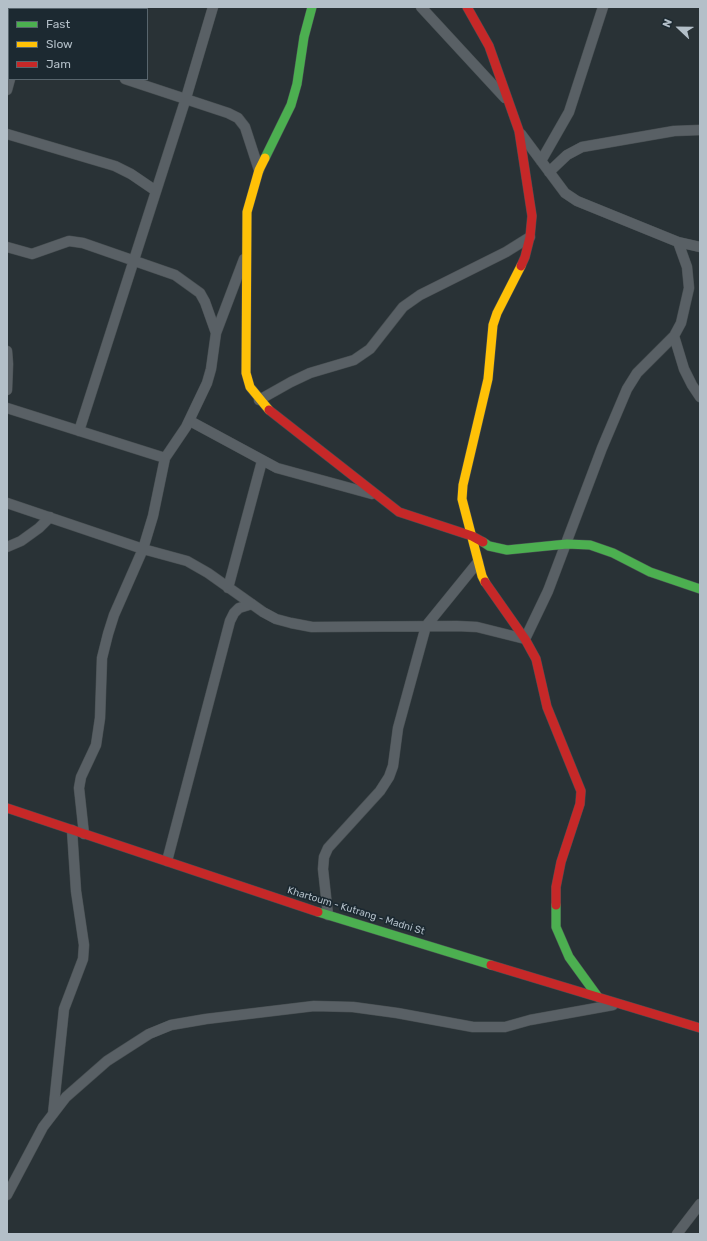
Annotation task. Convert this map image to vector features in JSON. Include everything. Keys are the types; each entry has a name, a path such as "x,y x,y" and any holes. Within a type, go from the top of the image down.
{"main road":[{"path":"312,7 304,37 297,84 291,105 259,170 247,212 246,373 250,387 259,400 272,413 399,512 472,536 489,546 507,550 567,544 590,545 650,572 700,589"},
{"path":"467,7 489,46 519,130 532,216 530,237 524,256 496,313 493,325 488,379 463,485 462,499 482,576 491,592 525,638 536,658 544,696 578,780 581,792 580,804 561,862 556,887 556,927 569,958 598,997"},
{"name":"Khartoum - Kutrang - Madni St","path":"7,808 328,915 700,1028"}],"street":[{"path":"79,431 186,98 213,7"},
{"path":"421,7 508,101"},
{"path":"541,161 569,112 603,7"},
{"path":"7,90 10,80"},
{"path":"128,80 186,98 238,118 245,127 259,170"},
{"path":"519,130 565,192 577,202 678,242 700,247"},
{"path":"549,172 567,155 582,147 674,130 700,130"},
{"path":"7,134 115,166 131,174 156,191"},
{"path":"259,400 310,373 354,360 370,349 403,307 420,295 506,252 530,237"},
{"path":"7,247 32,254 69,241 83,244 175,275 200,293 205,302 216,333"},
{"path":"7,503 143,549 187,561 276,619 312,628 426,626 477,627 525,638 548,591 602,448 627,389 637,373 674,336 682,317 689,288 687,268 678,242"},
{"path":"84,834 79,788 81,777 96,745 100,718 102,658 114,615 143,549 153,516 165,458 190,421 207,383 216,333 246,255"},
{"path":"674,336 684,369 700,397"},
{"path":"7,351 7,390"},
{"path":"7,408 165,458"},
{"path":"190,421 262,461 298,475 376,495"},
{"path":"228,588 262,461"},
{"path":"7,547 21,541 39,528 50,517"},
{"path":"328,915 323,869 324,857 328,848 380,791 389,777 398,728 426,626 478,562"},
{"path":"167,861 230,621 234,613 240,608 252,604"},
{"path":"53,1114 64,1009 83,959 84,945 76,891 72,830"},
{"path":"7,1195 32,1145 66,1097 107,1061 149,1034 171,1025 206,1019 314,1006 353,1007 473,1027 505,1027 530,1020 621,1004"},
{"path":"677,1234 700,1204"}],"traffic: fast":[{"path":"265,158 291,105 297,84 304,37 312,7"},
{"path":"483,542 489,546 507,550 567,544 590,545 613,553 650,572 700,589"},
{"path":"556,905 556,927 569,957 598,997"},
{"path":"318,912 491,965"}],"traffic: slow":[{"path":"265,158 259,170 247,212 246,373 250,387 269,410"},
{"path":"485,582 482,576 462,499 463,485 488,379 493,325 497,313 521,266"}],"traffic: jam":[{"path":"467,7 489,46 519,131 532,216 530,237 521,266"},
{"path":"269,410 399,512 472,536 483,542"},
{"path":"485,582 525,639 536,659 547,707 581,791 580,804 561,862 556,887 556,905"},
{"path":"7,808 318,912"},
{"path":"491,965 700,1028"}]}
